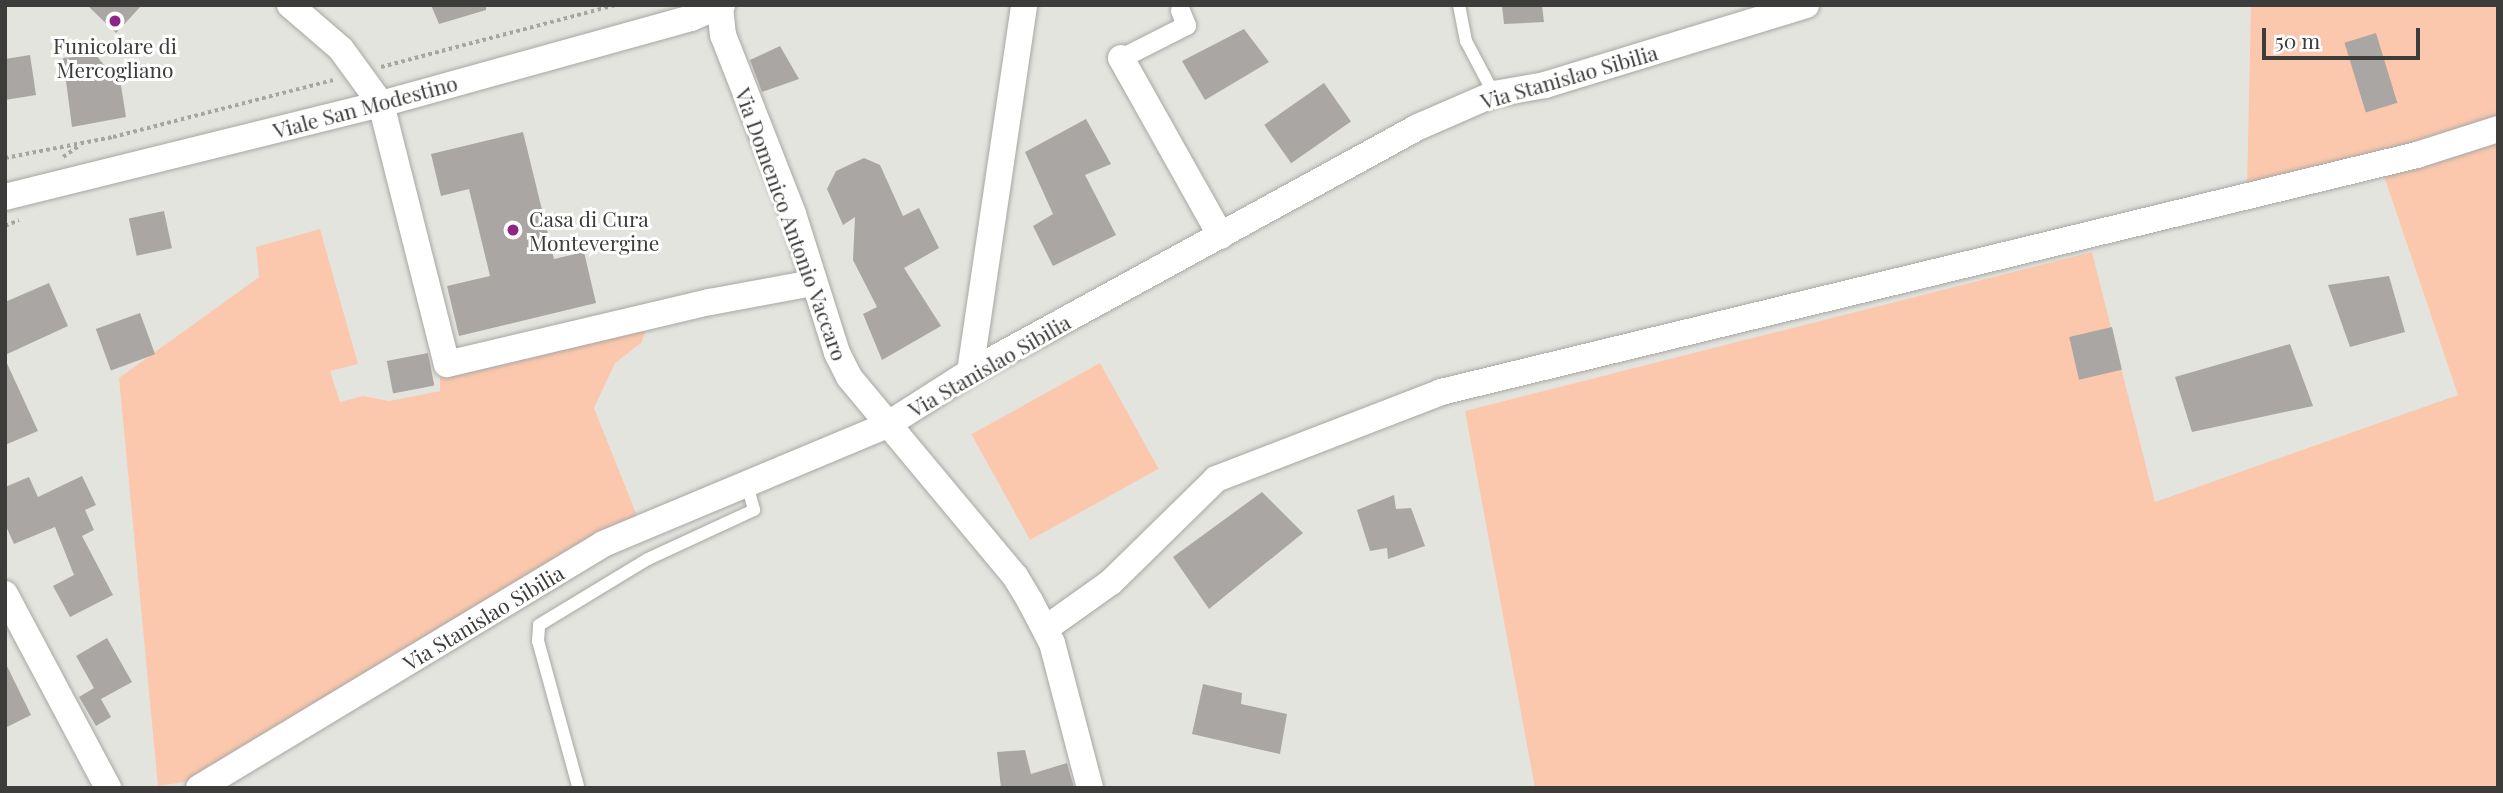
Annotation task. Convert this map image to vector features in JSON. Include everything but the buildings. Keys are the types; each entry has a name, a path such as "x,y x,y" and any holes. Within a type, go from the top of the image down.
{"street":[{"path":"290,5 341,49 381,104 447,364 710,302 813,283"},
{"path":"970,372 1024,5"},
{"name":"Via Stanislao Sibilia","path":"199,788 603,544 887,425 970,372 1418,127 1494,94 1545,85 1806,5"},
{"name":"Viale San Modestino","path":"5,197 381,104 721,6"},
{"name":"Via Domenico Antonio Vaccaro","path":"721,6 723,35 793,214 836,353 887,425 1015,576 1045,629 1090,788"},
{"path":"1180,10 1186,25 1121,58 1221,236"},
{"path":"1045,629 1111,582 1216,479 1441,392 2417,155 2498,129"},
{"path":"5,594 108,788"}],"lane":[{"path":"1459,5 1466,41 1494,94"},
{"path":"578,786 538,640 539,625 648,559 754,510 747,483"}],"path":[{"path":"5,158 113,138 616,5"}],"shaded area":[{"path":"2251,5 2498,5 2498,788 1535,788 1465,411 2092,252 2155,502 2458,395 2383,173 2247,190"},
{"path":"320,229 358,364 330,371 340,402 363,396 389,401 440,391 440,370 649,323 641,343 615,363 594,408 637,516 197,780 158,786 119,378 259,277 256,247"},
{"path":"1100,363 1159,469 1030,540 971,434"}],"place":[{"name":"Funicolare di Mercogliano","path":"115,21"},
{"name":"Casa di Cura Montevergine","path":"513,230"}]}
